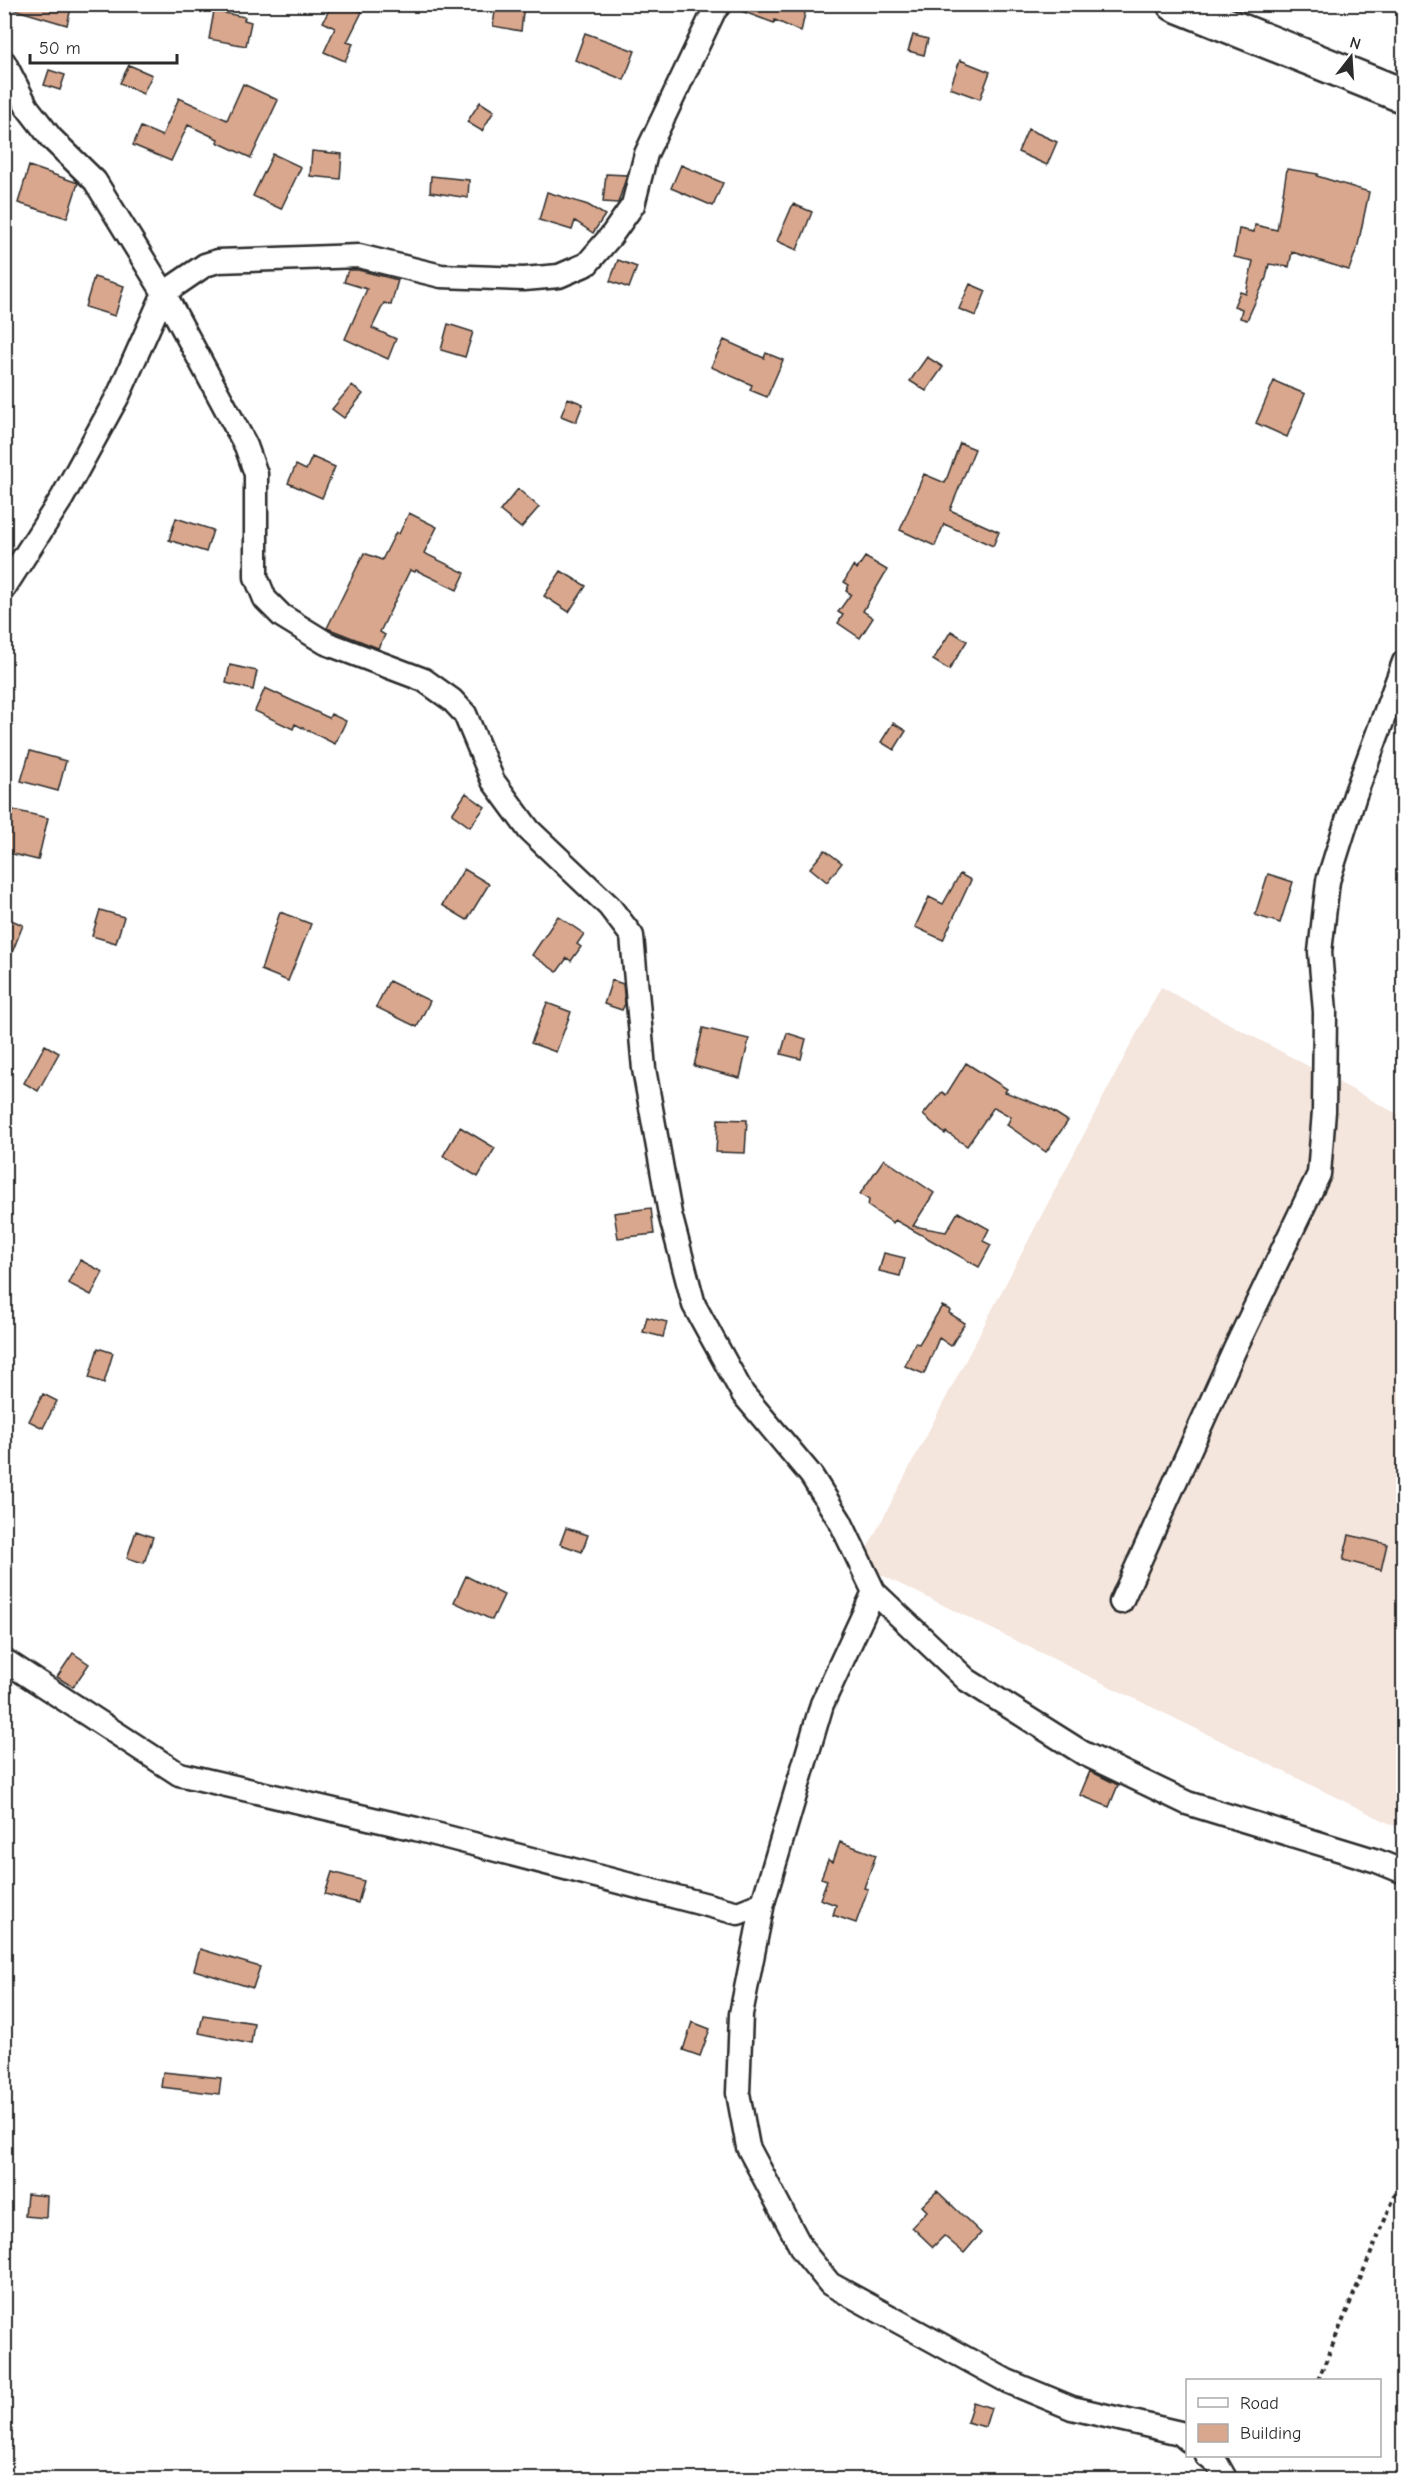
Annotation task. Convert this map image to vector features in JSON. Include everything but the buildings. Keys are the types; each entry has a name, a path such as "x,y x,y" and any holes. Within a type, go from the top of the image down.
{"main road":[{"path":"1174,4 1404,96"}],"street":[{"path":"4,588 62,498 119,394 164,293 205,265 218,261 359,256 441,276 524,279 559,276 587,264 633,205 646,154 714,11 720,4"},
{"path":"4,62 27,107 51,138 95,181 164,293 252,459 255,474 256,577 265,598 282,616 326,643 424,680 452,700 465,714 493,781 529,830 609,906 632,936 644,1069 670,1214 694,1305 743,1394 811,1475 840,1521 874,1592 967,1680 1083,1753 1188,1803 1377,1861 1404,1872"},
{"path":"1121,1602 1235,1349 1319,1174 1325,1012 1320,952 1328,881 1355,795 1404,662"},
{"path":"874,1592 822,1704 763,1903 741,2014 738,2093 748,2147 804,2251 830,2284 1007,2381 1072,2408 1180,2433 1186,2438"},
{"path":"4,1660 179,1774 416,1829 738,1913 763,1903"},
{"path":"1208,2457 1217,2464 1226,2480"}],"path":[{"path":"1317,2379 1404,2174"}],"shaded area":[{"path":"1161,987 1403,1117 1403,1830 859,1564"}]}
